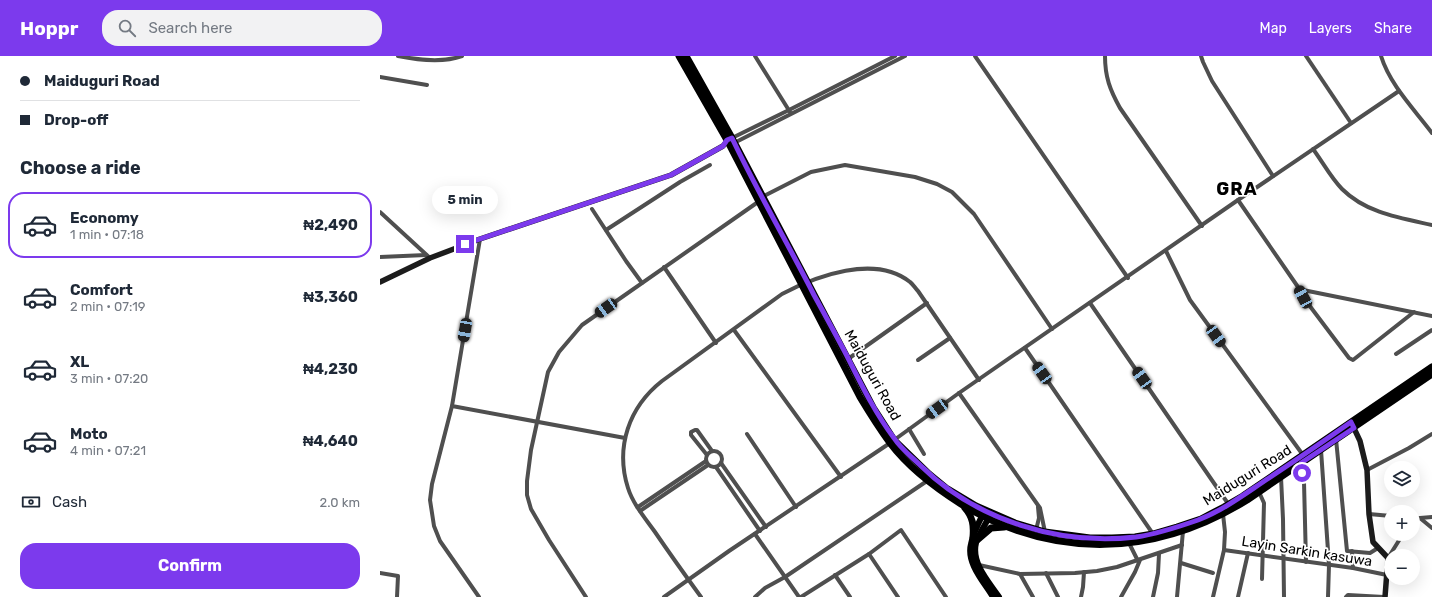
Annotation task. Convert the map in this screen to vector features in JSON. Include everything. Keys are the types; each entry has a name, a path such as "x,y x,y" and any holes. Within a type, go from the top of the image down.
{"highway":[{"name":"Maiduguri Road","path":"679,56 729,142 892,441 940,484 969,502 986,515 1007,527 1053,540 1096,545 1130,543 1161,538 1183,531 1223,514 1230,507 1303,455 1432,374"},
{"name":"Maiduguri Road","path":"686,56 729,142"},
{"name":"Maiduguri Road","path":"805,283 860,397 892,441 927,481 962,505 986,515 1045,532 1090,538 1112,538 1153,534 1201,519 1230,507 1259,492 1336,439 1432,367"},
{"path":"962,505 971,516 974,524 975,539"},
{"path":"975,539 991,528 1007,527"}],"main road":[{"path":"986,515 970,550 971,557 973,565 1000,597"},
{"path":"975,539 975,549 979,565 993,597"}],"street":[{"path":"398,56 431,60 454,59 462,56"},
{"path":"755,56 790,112"},
{"path":"790,112 895,56"},
{"path":"380,282 428,256 671,175 729,142 906,56"},
{"path":"975,56 1128,278"},
{"path":"1105,56 1105,67 1110,90 1120,108 1202,226"},
{"path":"1201,56 1212,81 1273,176"},
{"path":"1306,56 1351,123"},
{"path":"1381,56 1383,63 1399,91 1432,133"},
{"path":"380,77 427,85"},
{"path":"664,597 841,477 959,393 1128,278 1238,200 1399,91"},
{"path":"1313,149 1342,189 1365,207 1391,217 1432,225"},
{"path":"606,230 680,182 710,165"},
{"path":"586,597 531,509 527,495 526,481 531,450 548,372 559,352 582,325 760,199 811,172 845,165 915,177 937,184 952,192 974,214 1052,329"},
{"path":"1238,200 1298,287 1303,297 1349,358 1353,360 1414,312"},
{"path":"592,209 642,282"},
{"path":"380,212 428,256"},
{"path":"479,597 440,541 434,526 430,500 432,484 452,406 480,239"},
{"path":"1166,251 1190,300 1303,455"},
{"path":"380,257 428,256"},
{"path":"664,267 716,342"},
{"path":"701,597 639,509 628,489 625,473 625,438 631,419 642,401 654,388 782,294 805,283 851,270 877,270 897,274 910,282 927,303 979,380"},
{"path":"1298,287 1302,290 1432,316"},
{"path":"848,359 927,303"},
{"path":"1090,303 1230,507"},
{"path":"734,330 841,477"},
{"path":"1396,354 1432,330"},
{"path":"918,360 950,338"},
{"path":"1025,348 1153,534"},
{"path":"959,393 1038,505 1042,515 1045,532"},
{"path":"452,406 625,438"},
{"path":"1353,425 1360,441 1367,470 1369,514 1373,542 1384,554"},
{"path":"909,429 924,454"},
{"path":"707,463 707,455 691,435 691,432 695,430 698,430 712,451 718,452 721,455 721,463 766,527"},
{"path":"747,434 796,507"},
{"path":"1367,470 1432,434"},
{"path":"1336,439 1346,549 1348,552 1370,552 1378,548"},
{"path":"1320,450 1329,565 1328,597"},
{"path":"707,455 712,451"},
{"path":"639,509 707,463"},
{"path":"707,463 712,467 716,467 760,531"},
{"path":"716,467 721,463"},
{"path":"1301,463 1304,482 1306,562"},
{"path":"1281,477 1284,519 1284,597"},
{"path":"755,597 765,588 785,577 927,481"},
{"path":"731,488 736,484"},
{"path":"1259,492 1264,503 1262,579"},
{"path":"1036,530 1039,518 1038,505"},
{"path":"1213,597 1224,550 1225,532 1223,514"},
{"path":"1369,514 1384,515"},
{"path":"1420,518 1432,517"},
{"path":"1420,522 1432,528"},
{"path":"755,534 800,597 869,554 901,530 946,597"},
{"path":"1177,597 1183,531"},
{"path":"1121,597 1135,572 1139,560 1130,543"},
{"path":"979,565 1020,574 1084,572 1117,567 1182,545"},
{"name":"Layin Sarkin kasuwa","path":"1224,550 1353,568 1384,574"},
{"path":"1352,551 1353,568"},
{"path":"1238,597 1248,553"},
{"path":"869,554 898,597"},
{"path":"1153,597 1158,573 1159,554"},
{"path":"1180,563 1213,572"},
{"path":"1081,597 1084,572"},
{"path":"380,573 398,576 397,597"},
{"path":"1046,573 1058,597"},
{"path":"1020,574 1033,597"},
{"path":"835,575 850,597"},
{"path":"1346,597 1348,595 1384,597 1386,585"}],"district":[{"name":"GRA","path":"1237,189"}],"route":[{"path":"465,244 671,175 723,146 727,140 732,138 840,343 863,390 894,440 928,474 946,488 969,502 1001,518 1031,529 1045,532 1090,538 1135,537 1153,534 1201,519 1224,507 1243,496 1351,422 1354,428 1301,463 1302,473"}]}
